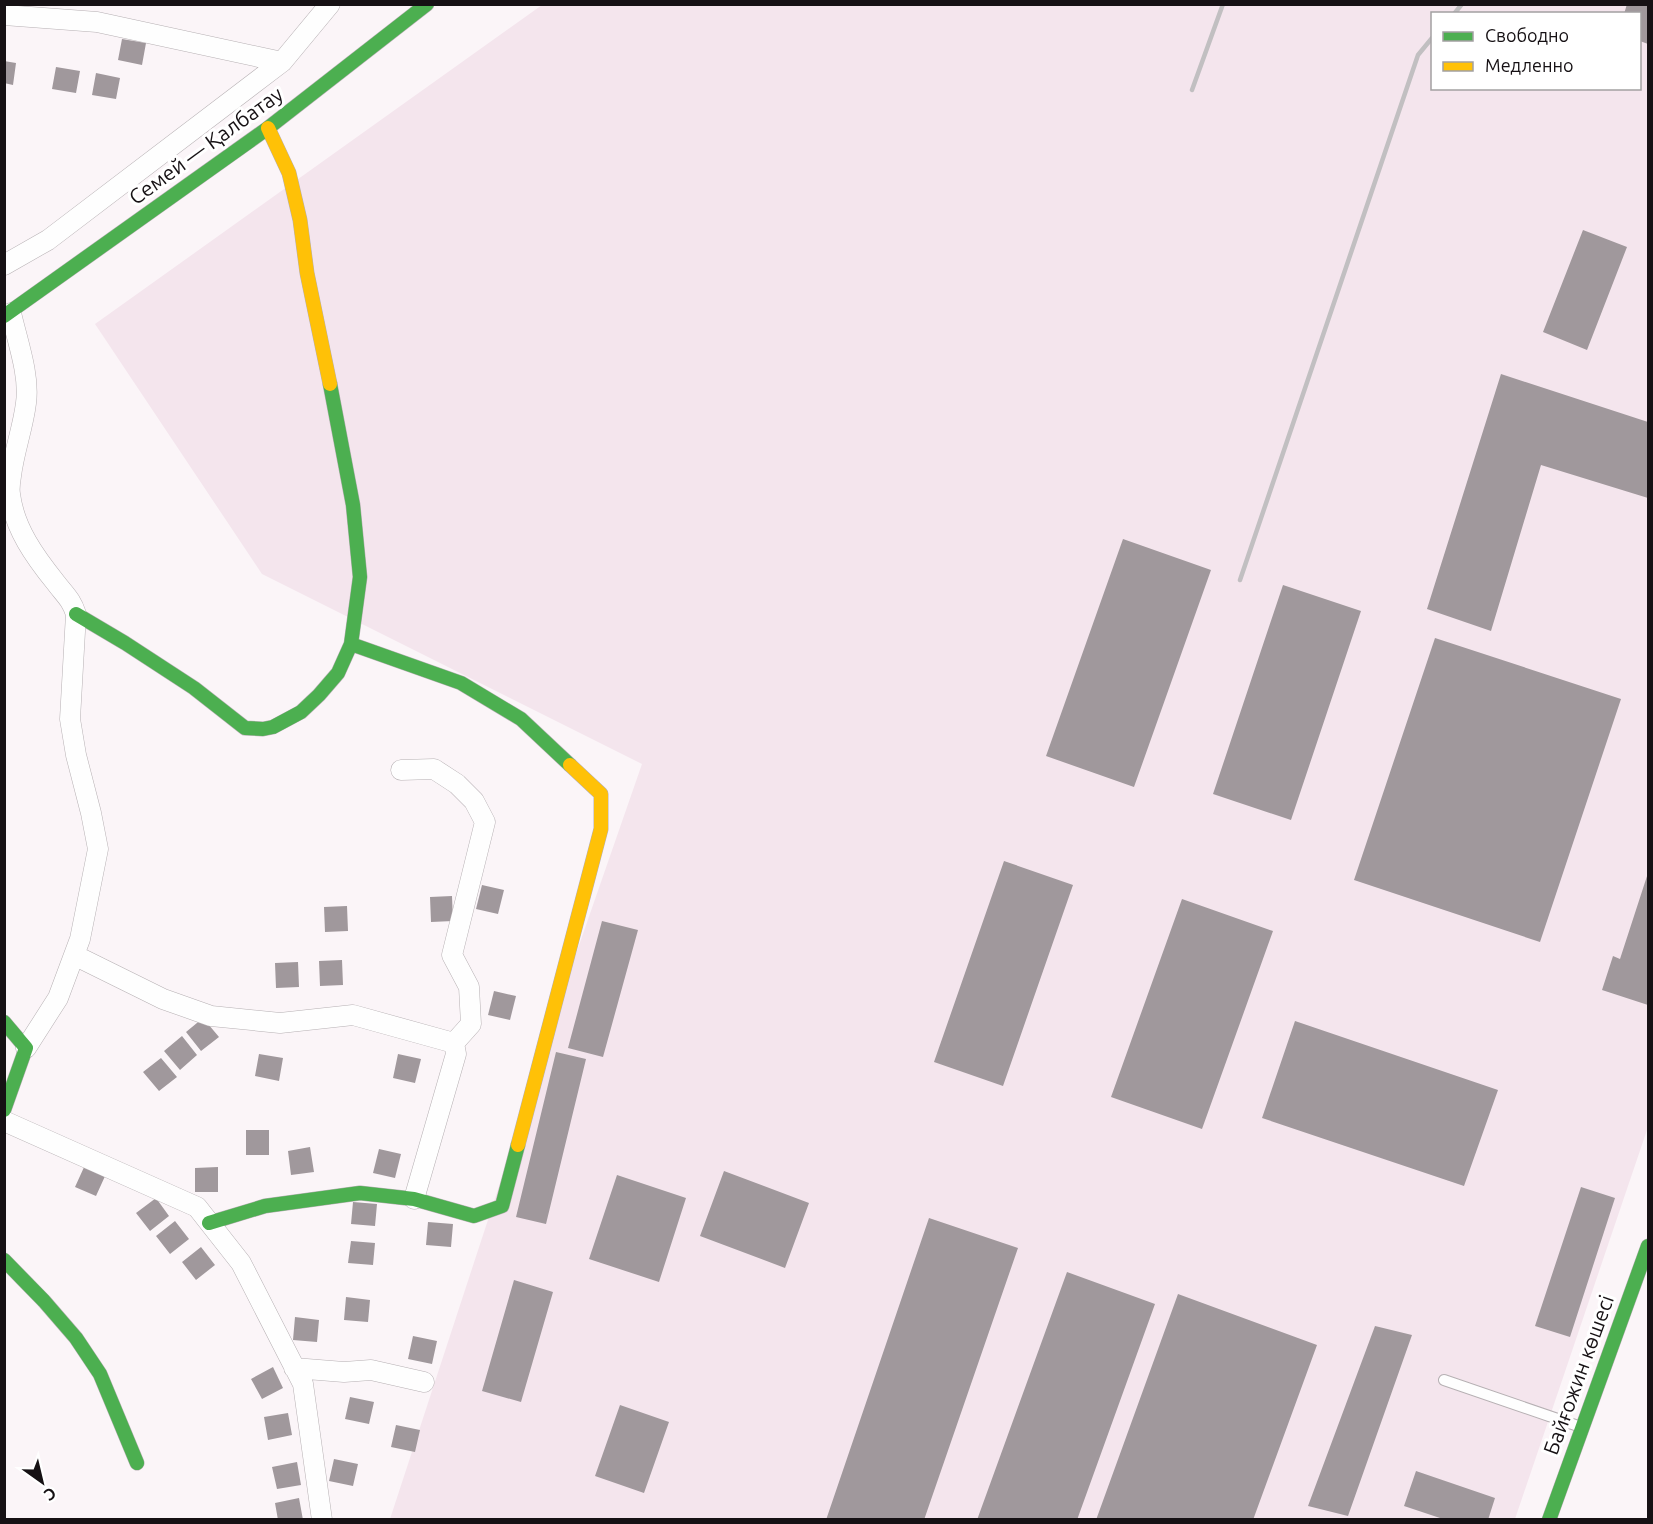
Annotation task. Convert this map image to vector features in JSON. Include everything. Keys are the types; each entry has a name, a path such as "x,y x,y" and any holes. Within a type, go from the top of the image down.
{"main road":[{"name":"Семей — Қалбатау","path":"8,314 268,128 427,4"},
{"path":"76,614 194,688 245,728 273,727 301,712 338,673 351,644 360,577 352,505 325,354 307,273 296,201 289,173 268,128"},
{"path":"209,1222 265,1206 360,1193 414,1199 474,1216 502,1206 601,829 601,794 521,719 460,683 351,644"},
{"path":"4,1022 26,1048 5,1111"},
{"name":"Байғожин көшесі","path":"1549,1520 1648,1246"},
{"path":"4,1260 76,1338 100,1374 137,1463"}],"street":[{"path":"4,265 48,240 282,62 330,4"},
{"path":"4,15 99,13 282,62"},
{"path":"8,314 26,380 26,401 13,459 9,492 22,534 45,570 72,602 76,614 70,719 98,849 80,939 58,998 26,1048"},
{"path":"400,770 434,769 457,784 474,801 485,822 452,955 469,987 471,1024 454,1042"},
{"path":"74,955 163,999 211,1016 280,1023 353,1015 454,1042"},
{"path":"414,1199 456,1054 454,1042"},
{"path":"5,1111 197,1207 241,1263 303,1384 322,1520"},
{"path":"294,1368 344,1372 371,1370 424,1382"}],"lane":[{"path":"1444,1380 1581,1427"}],"shaded area":[{"path":"542,5 1648,5 1648,1127 1515,1519 390,1519 560,1000 642,764 262,574 95,324"}],"building":[{"path":"1627,4 1648,4 1648,44 1641,41 1641,12 1625,12"},
{"path":"122,39 146,43 142,65 118,60"},
{"path":"4,61 16,63 13,85 4,83"},
{"path":"56,67 80,71 76,93 52,89"},
{"path":"96,73 120,78 116,99 92,95"},
{"path":"1583,230 1627,247 1587,350 1543,332"},
{"path":"1501,374 1648,422 1648,498 1541,465 1491,631 1427,609"},
{"path":"1123,539 1211,570 1134,787 1046,756"},
{"path":"1283,585 1361,611 1291,820 1213,794"},
{"path":"1435,638 1621,699 1540,942 1354,880"},
{"path":"1004,861 1073,885 1003,1086 934,1062"},
{"path":"1648,873 1648,1005 1602,990 1613,956 1620,959"},
{"path":"482,885 504,890 498,914 476,909"},
{"path":"452,896 453,921 431,922 430,897"},
{"path":"1182,899 1273,931 1202,1129 1111,1097"},
{"path":"347,906 348,931 325,932 324,907"},
{"path":"602,921 638,930 603,1057 568,1048"},
{"path":"342,960 343,985 320,986 319,961"},
{"path":"298,962 299,987 276,988 275,963"},
{"path":"494,991 516,996 510,1020 488,1015"},
{"path":"203,1018 219,1037 201,1051 186,1032"},
{"path":"1295,1021 1498,1090 1464,1186 1262,1118"},
{"path":"182,1036 197,1055 180,1070 164,1051"},
{"path":"556,1052 586,1059 546,1224 516,1217"},
{"path":"259,1054 283,1058 279,1081 255,1076"},
{"path":"398,1054 421,1059 415,1083 393,1078"},
{"path":"161,1058 177,1077 159,1091 143,1072"},
{"path":"246,1130 269,1130 269,1155 246,1155"},
{"path":"310,1147 314,1172 291,1175 288,1151"},
{"path":"379,1149 401,1154 395,1178 373,1173"},
{"path":"85,1165 106,1174 96,1196 75,1187"},
{"path":"218,1167 218,1192 195,1192 195,1168"},
{"path":"724,1171 809,1203 785,1268 700,1236"},
{"path":"617,1175 686,1198 659,1282 589,1259"},
{"path":"1581,1187 1615,1198 1570,1337 1535,1326"},
{"path":"156,1198 169,1216 150,1231 136,1213"},
{"path":"353,1202 377,1204 375,1226 351,1224"},
{"path":"929,1218 1018,1248 924,1520 826,1520"},
{"path":"175,1221 189,1239 170,1254 156,1236"},
{"path":"428,1222 453,1224 451,1247 426,1245"},
{"path":"351,1241 375,1243 373,1265 348,1263"},
{"path":"201,1247 215,1265 196,1280 182,1262"},
{"path":"1067,1272 1155,1304 1077,1520 977,1520"},
{"path":"514,1280 553,1292 521,1402 482,1391"},
{"path":"1178,1294 1317,1345 1253,1520 1096,1520"},
{"path":"346,1297 370,1300 368,1322 344,1320"},
{"path":"295,1317 319,1320 317,1342 293,1340"},
{"path":"1375,1326 1412,1335 1348,1516 1308,1506"},
{"path":"413,1336 437,1341 432,1364 408,1359"},
{"path":"273,1367 283,1388 262,1399 251,1379"},
{"path":"350,1397 374,1402 369,1424 345,1419"},
{"path":"620,1405 669,1422 644,1493 595,1476"},
{"path":"288,1413 292,1435 268,1440 264,1417"},
{"path":"396,1425 420,1430 415,1452 391,1447"},
{"path":"334,1459 358,1464 353,1486 329,1481"},
{"path":"297,1462 301,1485 277,1489 272,1467"},
{"path":"1416,1471 1495,1498 1488,1520 1446,1520 1404,1506"},
{"path":"299,1498 303,1520 278,1520 275,1503"}],"railway":[{"path":"1192,90 1223,4"},
{"path":"1456,12 1462,4"},
{"path":"1240,580 1418,55 1431,39"}],"traffic: fast":[{"path":"4,316 268,128 427,4"},
{"path":"76,614 194,688 245,728 273,727 301,712 338,673 351,644 360,577 353,505 330,384"},
{"path":"351,644 461,683 521,719 570,765"},
{"path":"4,1022 26,1048 4,1110"},
{"path":"209,1223 265,1206 360,1193 414,1199 474,1216 502,1206 518,1145"},
{"path":"1549,1520 1648,1246"},
{"path":"4,1260 76,1338 100,1374 137,1463"}],"traffic: slow":[{"path":"268,128 289,173 300,220 307,273 330,384"},
{"path":"518,1145 601,829 601,794 570,765"}]}
